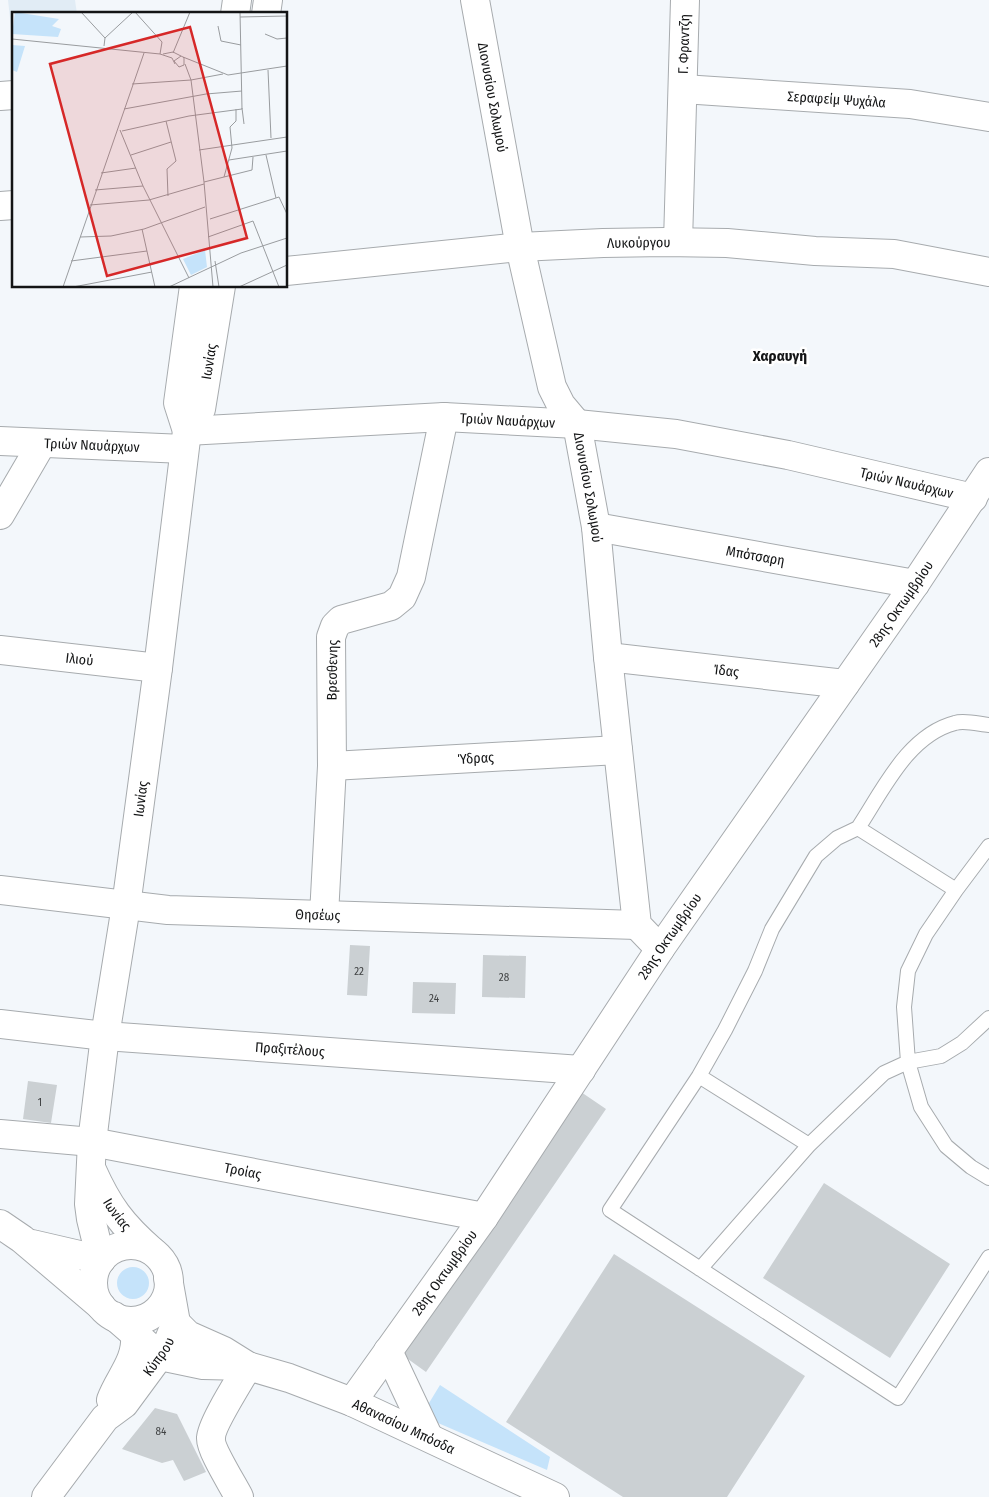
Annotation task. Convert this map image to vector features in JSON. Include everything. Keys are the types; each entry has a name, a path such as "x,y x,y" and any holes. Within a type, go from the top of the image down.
{"street":[{"name":"Διονυσίου Σολωμού","path":"475,0 520,247 552,388 561,405 577,424 596,526 637,925"},
{"name":"Γ. Φραντζη","path":"678,242 685,0"},
{"name":"Σεραφείμ Ψυχάλα","path":"683,88 910,104 989,117"},
{"name":"Λυκούργου","path":"288,272 520,247 678,242 727,243 815,251 894,254 989,272"},
{"name":"Ιωνίας","path":"186,440 178,403 194,288"},
{"name":"Ιωνίας","path":"101,1260 90,1219 89,1204 91,1155 105,1036 126,906 186,440 201,409 221,288"},
{"name":"Τριών Ναυάρχων","path":"0,441 42,443 186,440 444,417 577,424 676,434 704,439 788,455 973,498"},
{"name":"Βρεσθενης","path":"324,915 332,766 331,638 335,626 341,620 391,606 402,597 411,577 444,417"},
{"path":"0,515 42,443"},
{"name":"28ης Οκτωμβρίου","path":"352,1402 484,1217 660,949 915,584 989,472"},
{"name":"Μπότσαρη","path":"596,526 915,584"},
{"name":"Ιλιού","path":"0,650 158,668"},
{"name":"Ίδας","path":"608,657 845,684"},
{"name":"Ύδρας","path":"332,766 618,750"},
{"name":"Θησέως","path":"0,890 168,910 637,925"},
{"path":"637,925 660,949"},
{"name":"Πραξιτέλους","path":"0,1024 105,1036 581,1070"},
{"name":"Τροίας","path":"0,1134 91,1155 484,1217"},
{"name":"Ιωνίας","path":"91,1155 102,1193 121,1222 154,1253"},
{"path":"11,1232 60,1251 101,1260"},
{"path":"11,1232 108,1311 135,1336"},
{"path":"126,1245 141,1247 154,1253 164,1265 168,1278 166,1298 153,1314 140,1320 120,1319 108,1311 95,1296 94,1274 101,1260 112,1250 126,1245"},
{"name":"Κύπρου","path":"105,1418 124,1404 170,1340 176,1323 168,1278"},
{"name":"Αθανασίου Μπόσδα","path":"176,1323 188,1335 224,1351 248,1366"},
{"name":"Κύπρου","path":"46,1497 105,1418 113,1396 133,1356 136,1344 135,1336"},
{"name":"Αθανασίου Μπόσδα","path":"135,1336 160,1356 203,1364 248,1366 289,1378 352,1402 556,1497"},
{"path":"388,1351 428,1436"},
{"path":"239,1497 213,1448 210,1438 214,1426 248,1366"}],"lane":[{"path":"987,1264 898,1398 610,1210 699,1076 756,971 772,930 816,856 837,838 858,828 904,758 928,734 956,722 989,725"},
{"path":"858,828 956,890"},
{"path":"989,846 926,934 908,970 904,1007 908,1062 922,1107 946,1146 971,1167 989,1178"},
{"path":"700,1269 809,1145 884,1073 908,1062 941,1056 962,1044 989,1018"},
{"path":"699,1076 809,1145"}],"shaded area":[{"path":"8,0 75,0 77,12 12,12 12,36"},
{"path":"133,1267 139,1268 144,1272 148,1277 148,1289 144,1294 139,1298 133,1299 127,1298 122,1294 118,1289 117,1283 118,1277 122,1272 127,1268"},
{"path":"440,1385 550,1457 547,1470 438,1423 426,1408"}],"building":[{"path":"350,945 370,946 367,996 347,995"},
{"path":"483,955 526,956 525,998 482,997"},
{"path":"413,982 456,983 455,1014 412,1013"},
{"path":"28,1081 57,1085 51,1123 23,1119"},
{"path":"581,1092 606,1109 426,1372 401,1354"},
{"path":"824,1183 950,1264 890,1358 763,1278"},
{"path":"614,1254 805,1376 727,1497 623,1497 506,1422"},
{"path":"155,1408 177,1414 206,1472 184,1481 173,1460 162,1463 122,1449"}],"district":[{"name":"Χαραυγή","path":"780,356"}]}
